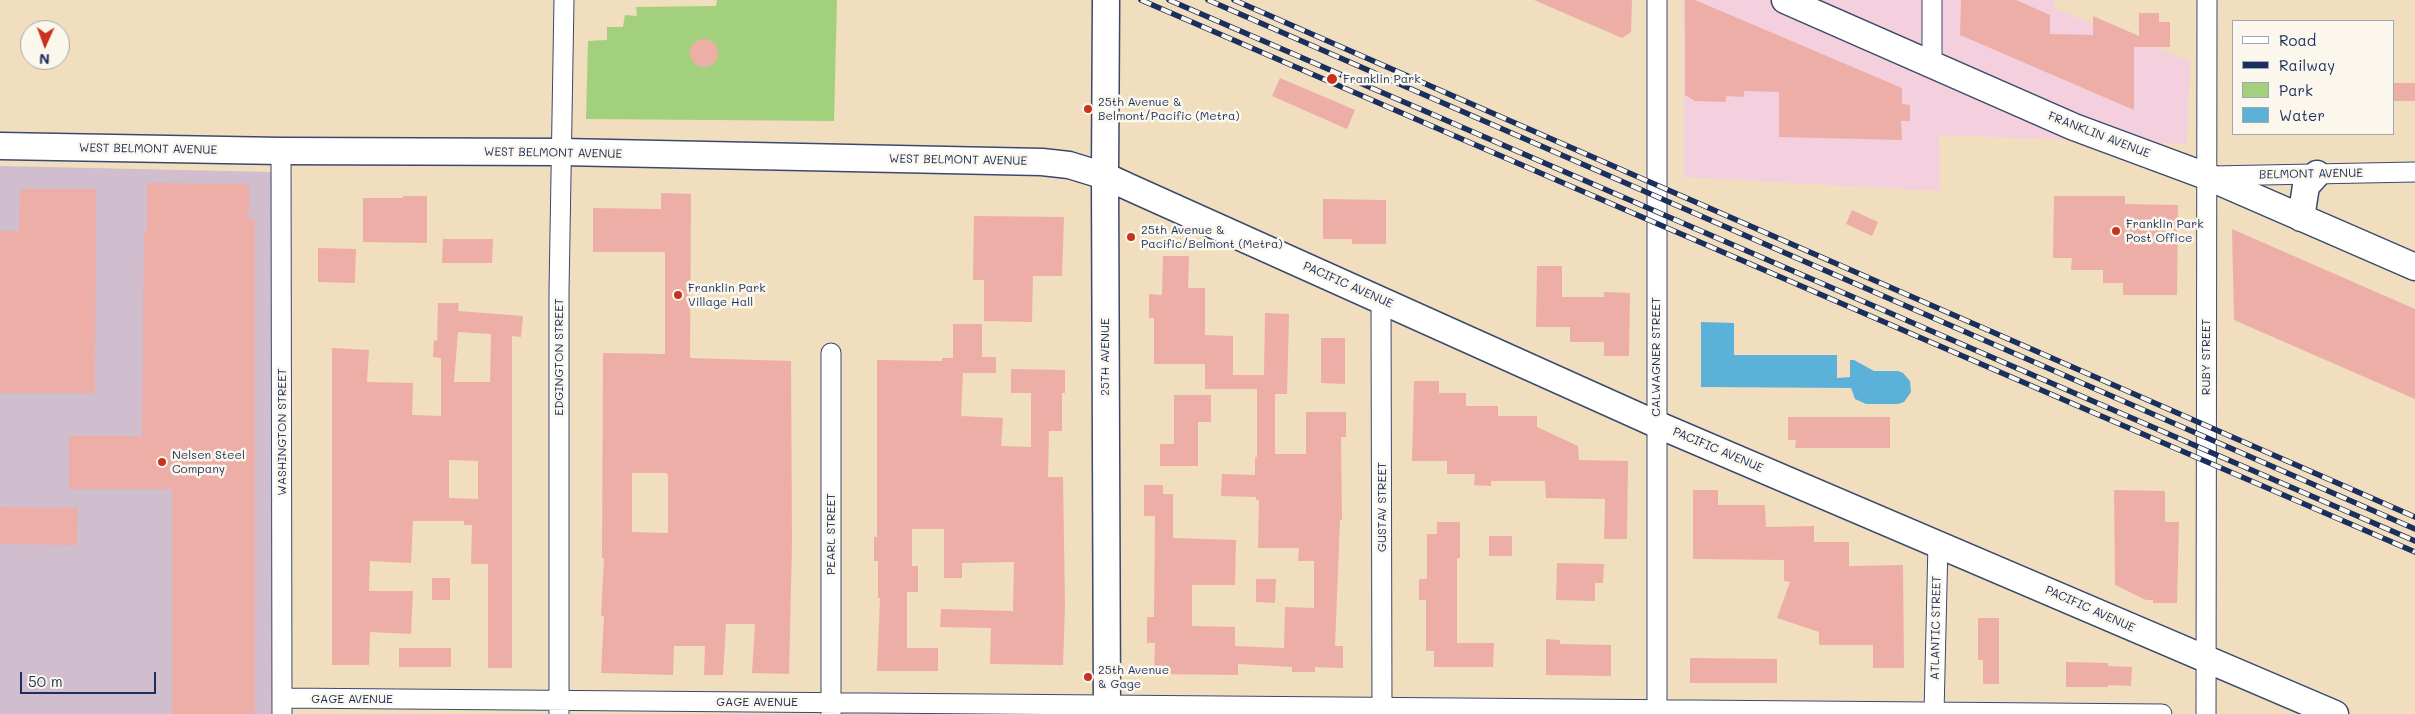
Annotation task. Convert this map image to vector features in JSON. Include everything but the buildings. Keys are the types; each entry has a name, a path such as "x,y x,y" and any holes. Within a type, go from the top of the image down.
{"main road":[{"name":"25TH AVENUE","path":"1106,0 1107,710"},
{"name":"FRANKLIN AVENUE","path":"1785,0 2074,126 2206,176 2415,267"},
{"name":"WEST BELMONT AVENUE","path":"0,146 281,151 562,152 1042,162 1068,166 1105,176"},
{"path":"2301,218 2306,186 2317,174"},
{"name":"PACIFIC AVENUE","path":"1105,176 1656,424 1938,542 2206,660 2335,714"}],"street":[{"name":"EDGINGTON STREET","path":"558,707 559,292 564,0"},
{"name":"CALWAGNER STREET","path":"1657,0 1657,712"},
{"path":"1932,0 1932,64"},
{"name":"RUBY STREET","path":"2206,714 2207,0"},
{"name":"WASHINGTON STREET","path":"281,151 282,706"},
{"name":"BELMONT AVENUE","path":"2206,176 2415,172"},
{"name":"GUSTAV STREET","path":"1381,299 1382,711"},
{"name":"PEARL STREET","path":"831,354 831,708"},
{"name":"ATLANTIC STREET","path":"1934,713 1938,542"},
{"name":"GAGE AVENUE","path":"282,706 2162,714"}],"shaded area":[{"path":"1683,0 2055,0 2055,9 2190,61 2187,144 1939,135 1940,191 1684,177"},
{"path":"0,166 273,172 273,714 0,714"}],"green space":[{"path":"717,0 837,0 834,121 586,119 588,41 607,40 607,27 623,27 625,15 637,16 636,7 716,6"}],"water":[{"path":"1701,322 1734,323 1734,355 1837,355 1837,378 1850,377 1850,360 1854,360 1874,371 1898,371 1903,373 1910,381 1911,392 1904,402 1898,404 1866,404 1855,399 1851,388 1701,387"}],"railway":[{"path":"1141,0 2415,552"},
{"path":"1169,0 2415,541"},
{"path":"1208,0 2415,529"},
{"path":"1234,0 2415,517"}],"place":[{"name":"Franklin Park","path":"1332,79"},
{"name":"25th Avenue & Belmont/Pacific (Metra)","path":"1088,109"},
{"name":"Franklin Park Post Office","path":"2116,231"},
{"name":"25th Avenue & Pacific/Belmont (Metra)","path":"1131,237"},
{"name":"Franklin Park Village Hall","path":"678,295"},
{"name":"Nelsen Steel Company","path":"162,462"},
{"name":"25th Avenue & Gage","path":"1088,677"}]}
